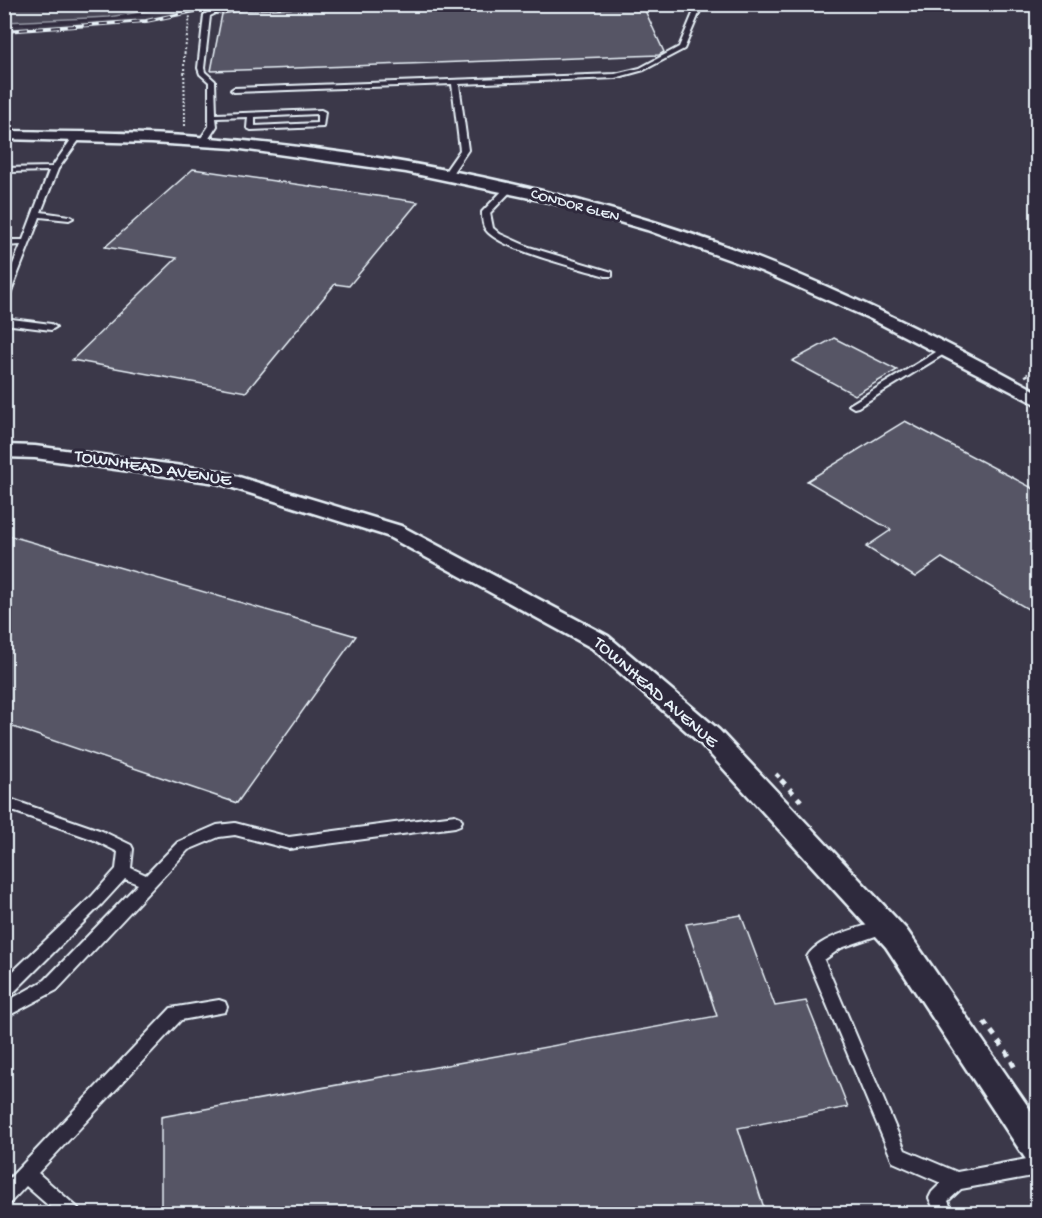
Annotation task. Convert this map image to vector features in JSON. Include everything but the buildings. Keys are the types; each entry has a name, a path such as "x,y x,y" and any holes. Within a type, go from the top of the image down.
{"street":[{"name":"CONDOR GLEN","path":"4,135 207,136 366,160 594,208 696,241 852,303 946,349 1038,400"},
{"name":"TOWNHEAD AVENUE","path":"4,451 35,452 219,477 394,531 600,642 710,737 896,938 1038,1150"}],"lane":[{"path":"234,90 615,76 631,73 680,50 686,43 700,4"},
{"path":"207,136 213,117 212,81 202,73 201,68 207,15 214,11 241,7"},
{"path":"446,176 464,150 454,82"},
{"path":"213,117 252,115 321,112 320,125 251,128 252,115"},
{"path":"4,299 54,169 78,136"},
{"path":"4,176 7,170 54,169"},
{"path":"509,189 486,212 486,222 491,232 511,243 609,274"},
{"path":"37,214 69,218"},
{"path":"4,243 27,242"},
{"path":"4,267 17,267"},
{"path":"4,321 51,327"},
{"path":"855,405 946,349"},
{"path":"4,802 97,835 126,849 123,871 97,900 4,991"},
{"path":"4,1011 51,985 183,846 217,831 235,829 289,843 455,821"},
{"path":"123,871 148,882"},
{"path":"885,926 836,943 815,957 899,1156 957,1181"},
{"path":"4,1197 177,1013 219,1007"},
{"path":"945,1214 938,1198 957,1181 1038,1166"},
{"path":"26,1174 72,1214"}],"path":[{"path":"4,6 41,4"},
{"path":"181,4 186,9"},
{"path":"190,16 184,57 184,126 207,136"},
{"path":"1022,377 1030,382"},
{"path":"771,770 804,804"},
{"path":"979,1016 1006,1051 1022,1080"}],"shaded area":[{"path":"205,4 1037,5 1037,1213 5,1214 5,26 124,19"},
{"path":"4,5 180,5 109,17 5,22"}],"railway":[{"path":"4,31 146,21 229,4"}]}
